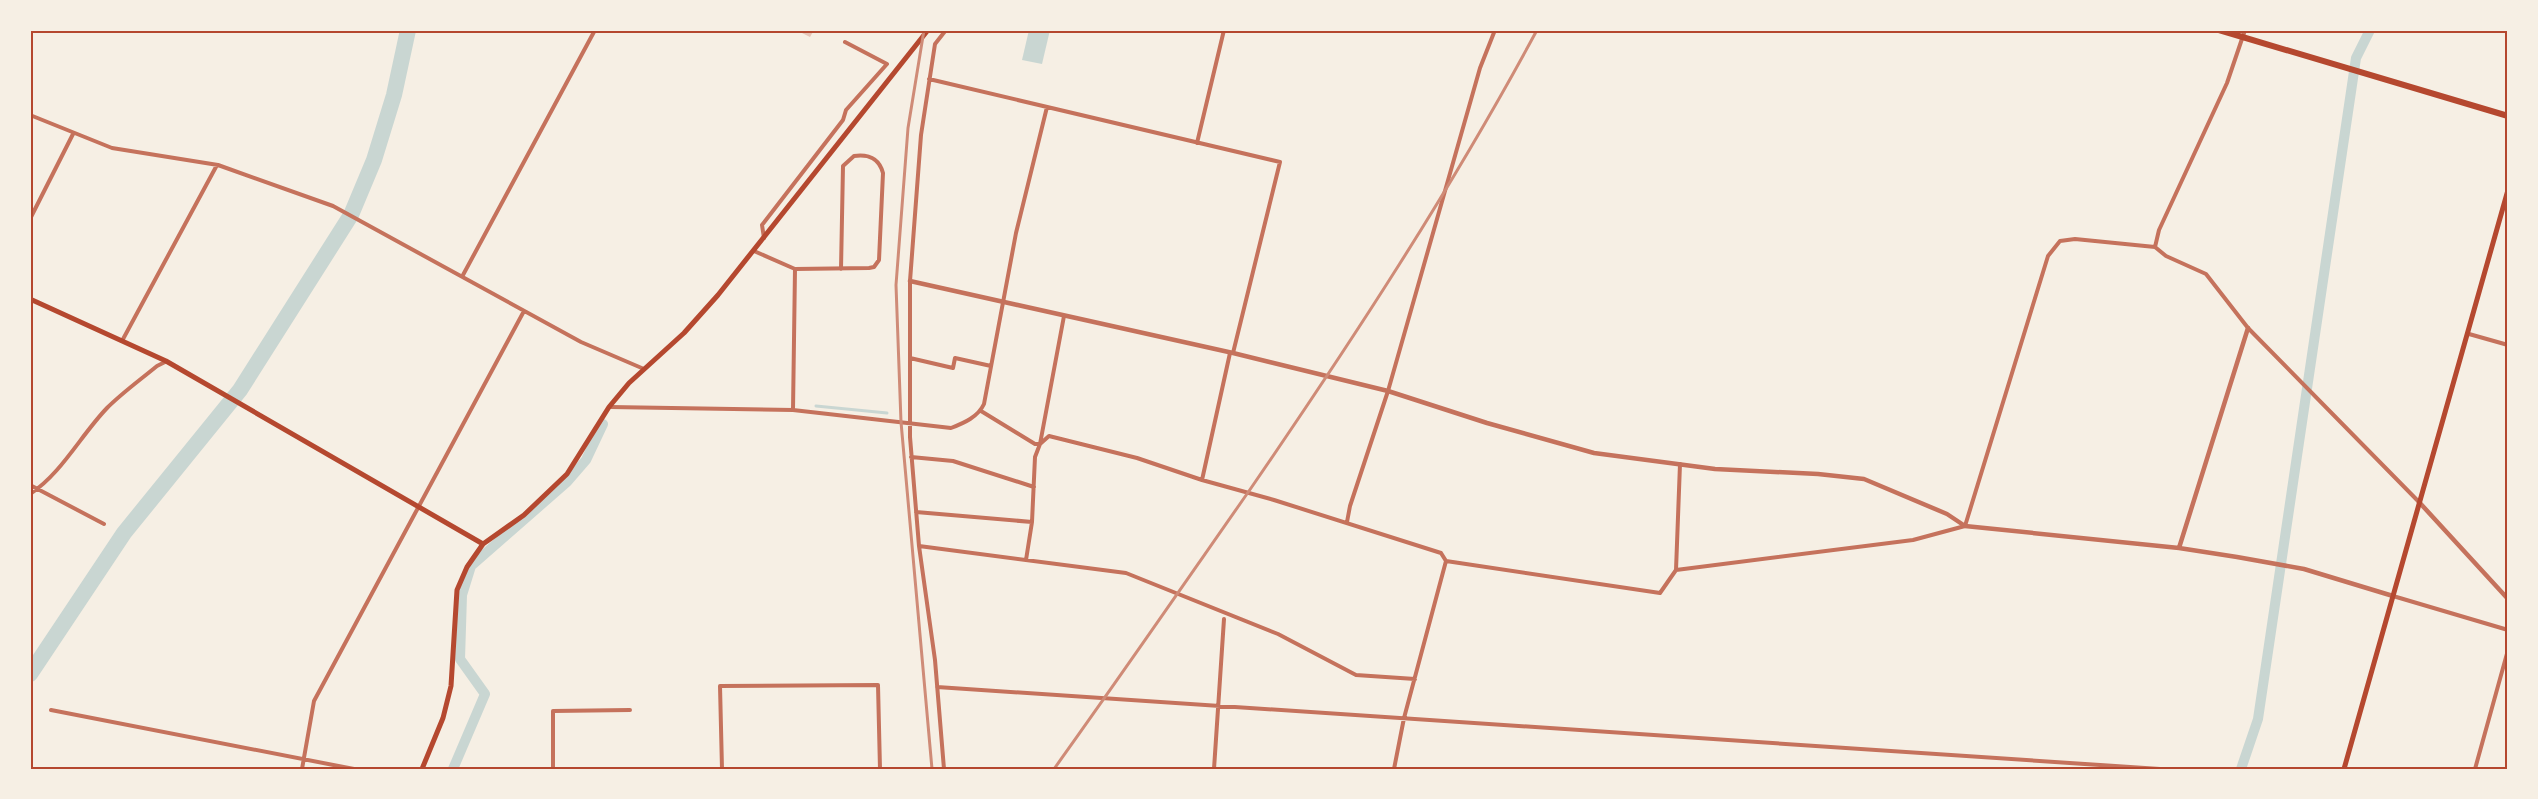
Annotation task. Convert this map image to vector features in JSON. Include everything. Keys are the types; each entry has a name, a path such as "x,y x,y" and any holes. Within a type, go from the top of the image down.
{"main road":[{"path":"422,769 443,718 451,686 457,590 467,567 483,544 524,515 567,474 609,407 684,333 754,251 928,30"},
{"path":"2219,30 2243,33 2322,61 2508,116"},
{"path":"2344,769 2508,190"},
{"path":"30,299 166,361 483,544"}],"street":[{"path":"463,275 595,30"},
{"path":"944,769 935,660 919,546 911,457 910,281 921,135 928,79 935,44 946,30"},
{"path":"1197,142 1224,30"},
{"path":"1347,522 1350,506 1388,391 1480,69 1495,30"},
{"path":"2155,247 2159,230 2227,83 2243,33"},
{"path":"764,239 762,225 843,120 846,110 887,64 845,42"},
{"path":"928,79 1280,162 1231,353 1202,480"},
{"path":"609,407 793,410 951,428 964,423 981,411 1016,233 1047,107"},
{"path":"30,115 112,148 218,165 333,206 582,342 645,369"},
{"path":"30,219 73,134"},
{"path":"754,251 795,269 842,269 874,267 879,260 883,173 878,160 870,156 854,156 843,166 842,269"},
{"path":"122,341 218,165"},
{"path":"1965,525 2048,256 2060,241 2075,239 2155,247 2166,256 2206,274 2248,328 2419,502 2508,599"},
{"path":"793,410 795,269"},
{"path":"910,281 1231,353 1388,391 1497,426 1594,453 1714,469 1818,474 1864,479 1947,514 1965,525"},
{"path":"302,769 314,701 524,311"},
{"path":"1026,560 1032,522 1035,457 1040,444 1064,316"},
{"path":"2179,548 2248,328"},
{"path":"2469,334 2508,345"},
{"path":"910,358 953,368 955,358 991,366"},
{"path":"30,494 48,482 68,454 108,408 166,361"},
{"path":"981,411 1035,444 1040,444 1049,436 1137,458 1442,553 1446,561 1404,718 1395,769"},
{"path":"911,457 953,461 1034,487"},
{"path":"1446,561 1659,593 1676,570 1680,464"},
{"path":"30,485 104,524"},
{"path":"916,512 1032,522"},
{"path":"1676,570 1913,540 1965,525 2179,548 2304,569 2508,630"},
{"path":"919,546 1126,573 1278,634 1356,675 1415,679"},
{"path":"1214,769 1224,619"},
{"path":"2475,769 2508,650"},
{"path":"722,769 720,686 878,685 879,769"},
{"path":"937,687 2160,769"},
{"path":"51,710 354,769"},
{"path":"553,769 553,711 630,710"}],"shaded area":[{"path":"1029,30 1050,30 1042,64 1022,60"}],"building":[{"path":"796,30 814,30 810,37"}],"waterway":[{"path":"30,674 124,533 240,390 351,215 374,160 394,95 408,30"},
{"path":"2241,769 2258,719 2356,58 2370,30"},
{"path":"816,406 887,413"},
{"path":"453,769 485,694 460,659 462,595 471,566 567,482 586,460 603,424"}],"railway":[{"path":"924,30 908,128 896,285 901,422 932,769"},
{"path":"1054,769 1249,491 1363,321 1435,207 1537,30"}]}
